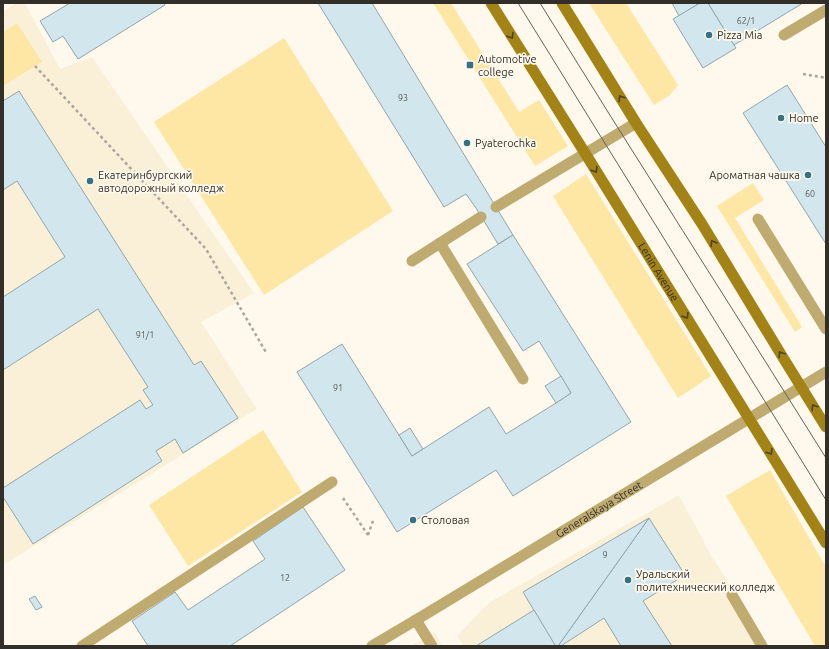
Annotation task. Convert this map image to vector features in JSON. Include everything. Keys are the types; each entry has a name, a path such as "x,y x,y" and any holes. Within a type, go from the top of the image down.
{"main road":[{"name":"Lenin Avenue","path":"491,3 826,543"},
{"path":"562,3 636,123 702,224 826,427"}],"street":[{"path":"784,35 826,10"},
{"path":"496,207 636,123"},
{"path":"412,261 481,217"},
{"path":"758,220 826,330"},
{"path":"440,243 523,379"},
{"name":"Generalskaya Street","path":"372,646 826,372"},
{"path":"82,646 332,482"},
{"path":"732,595 762,646"},
{"path":"416,620 432,646"}],"path":[{"path":"36,66 206,249 267,354"},
{"path":"803,74 826,78"},
{"path":"332,482 368,535 374,518"}],"shaded area":[{"name":"Екатеринбургский автодорожный колледж","path":"16,3 25,3 60,69 92,57 254,293 201,322 257,409 3,565 3,12"},
{"path":"433,3 451,3 519,112 539,100 568,146 535,166"},
{"path":"589,3 626,3 678,85 669,96 654,105"},
{"path":"17,23 42,62 3,86 3,32"},
{"path":"284,38 393,211 264,295 154,122"},
{"path":"586,174 711,376 678,398 553,196"},
{"path":"753,183 764,200 735,218 802,327 795,332 717,206"},
{"path":"263,430 302,492 188,566 149,505"},
{"path":"770,470 826,567 826,646 815,646 726,496"},
{"name":"Уральский политехнический колледж","path":"679,495 712,557 769,646 464,646 457,636 490,602"},
{"path":"435,632 442,646 411,646"}],"building":[{"path":"70,3 164,3 165,5 78,59 63,36 53,42 40,21"},
{"path":"318,3 372,3 513,235 498,244 466,194 444,207"},
{"path":"672,3 700,3 679,16"},
{"path":"700,3 708,3 736,48 703,68 673,19"},
{"path":"708,3 803,3 734,45"},
{"path":"787,85 826,147 826,244 743,113"},
{"path":"19,91 194,365 201,361 238,418 183,453 175,439 156,451 162,461 33,544 3,497 3,488 140,400 146,409 153,405 143,390 148,387 98,309 3,370 3,297 65,257 17,181 3,190 3,101"},
{"path":"513,235 631,422 513,496 496,470 397,532 297,372 342,344 412,456 489,407 506,434 556,403 571,393 539,341 523,351 467,264"},
{"path":"561,376 571,393 556,403 545,386"},
{"path":"410,428 423,449 412,456 399,435"},
{"path":"303,507 345,570 230,646 148,646 132,621 175,592 188,610 265,559 253,541"},
{"path":"649,518 685,575 643,601 672,646 621,646 604,618 561,646 558,646"},
{"path":"649,518 558,646 555,646 523,592"},
{"path":"35,596 42,607 36,610 29,599"},
{"path":"534,610 555,645 476,646"}],"tram line":[{"path":"518,3 826,500"},
{"path":"540,3 826,458"}],"place":[{"name":"Pizza Mia","path":"709,35"},
{"name":"Automotive college","path":"470,65"},
{"name":"Home","path":"781,118"},
{"name":"Pyaterochka","path":"467,143"},
{"name":"Ароматная чашка","path":"808,175"},
{"name":"Екатеринбургский автодорожный колледж","path":"90,181"},
{"name":"Столовая","path":"413,520"},
{"name":"Уральский политехнический колледж","path":"628,580"}]}
